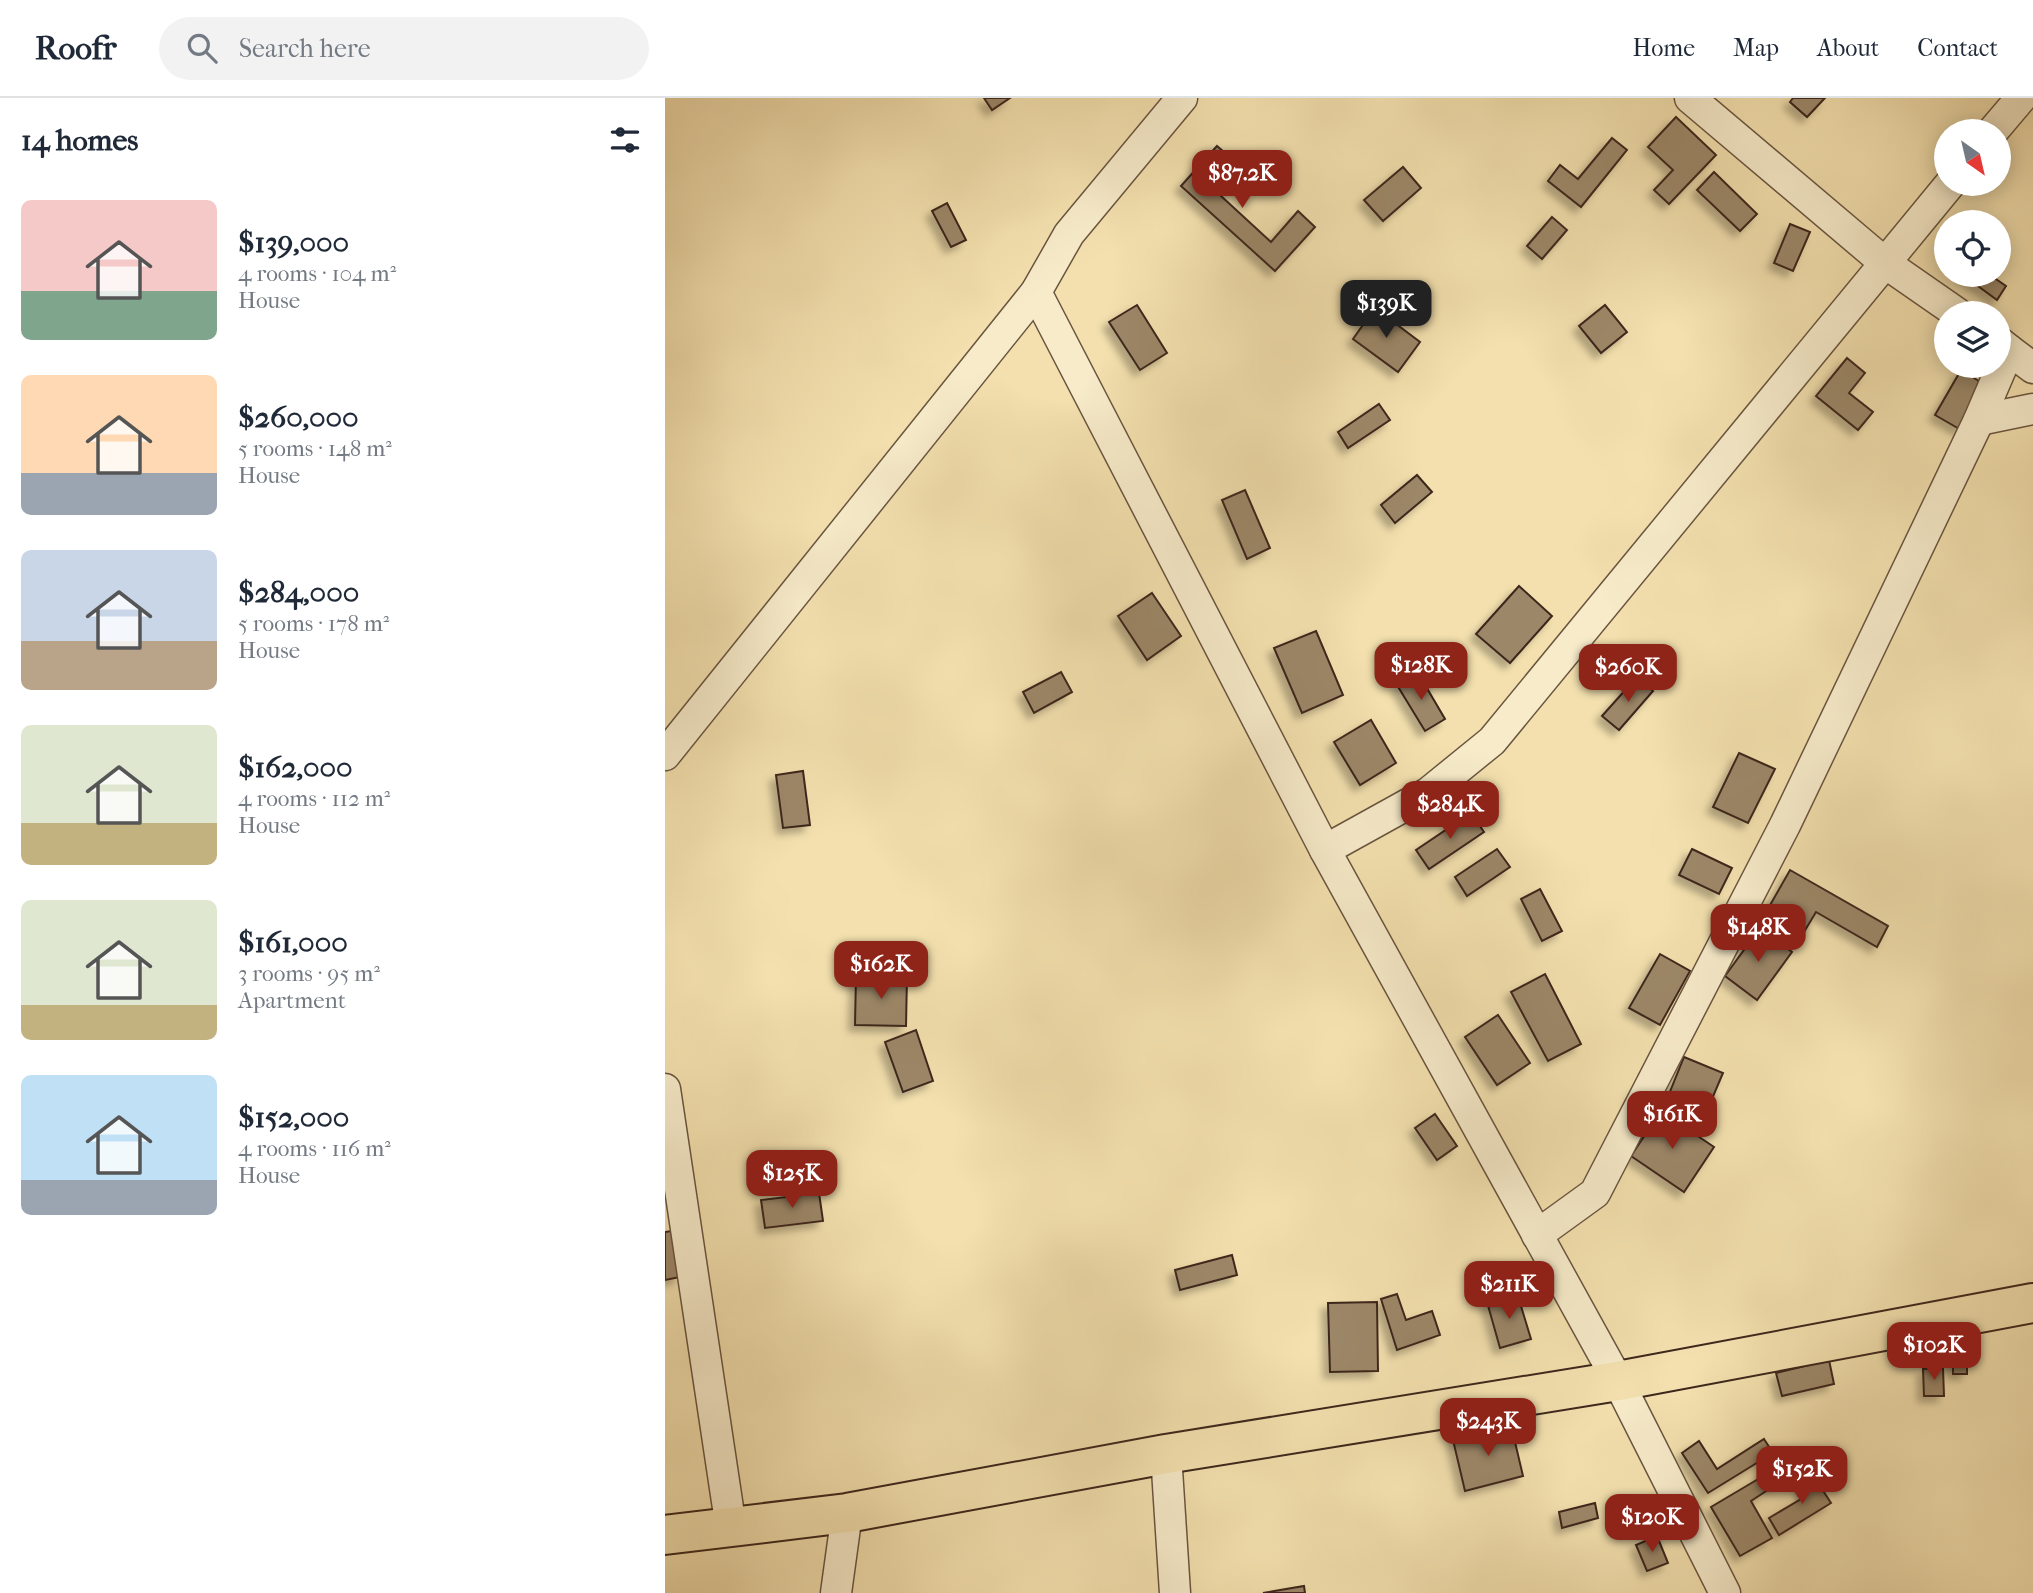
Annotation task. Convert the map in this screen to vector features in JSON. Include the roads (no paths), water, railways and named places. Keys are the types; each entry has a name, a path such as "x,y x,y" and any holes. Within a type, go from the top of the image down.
{"main road":[{"path":"665,1535 847,1513 1166,1454 1618,1381 2033,1303"}],"street":[{"path":"665,755 1036,292 1069,234 1182,98"},
{"path":"1690,98 1885,263 1940,301"},
{"path":"2003,119 2021,98"},
{"path":"1325,850 1428,793 1492,741 1940,196"},
{"path":"1036,292 1325,850 1618,1381 1725,1593"},
{"path":"2011,351 2033,368"},
{"path":"1538,1235 1595,1193 1785,825 1979,420 1993,378"},
{"path":"1979,420 2033,409"},
{"path":"665,1089 731,1528"},
{"path":"1166,1454 1175,1593"},
{"path":"836,1593 847,1513"}]}
